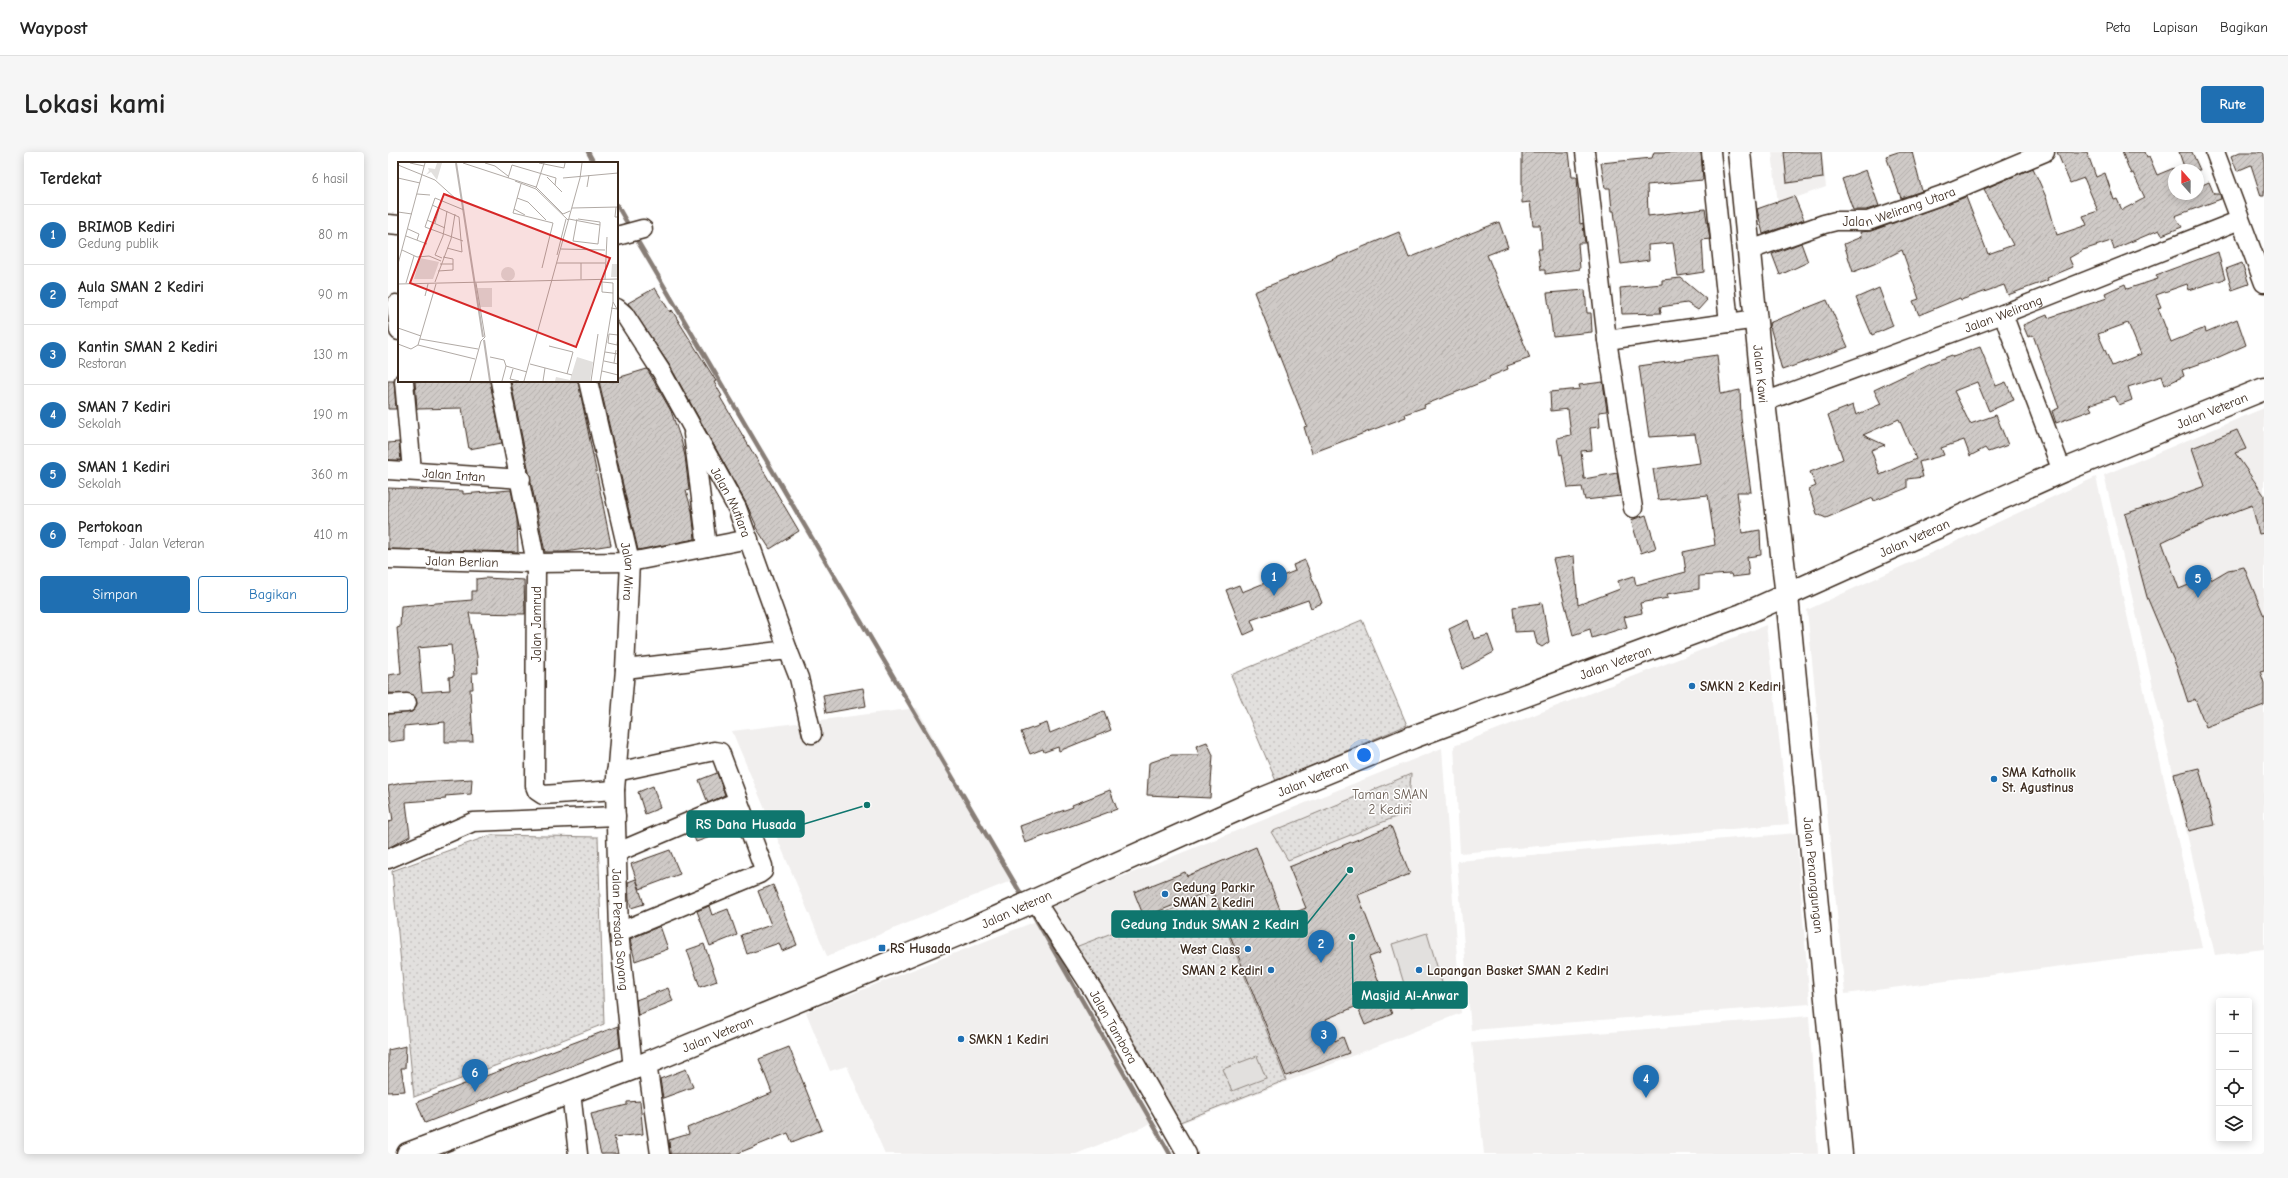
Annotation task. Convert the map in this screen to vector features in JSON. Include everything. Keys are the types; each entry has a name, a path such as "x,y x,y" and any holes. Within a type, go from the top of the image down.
{"main road":[{"name":"Jalan Kawi","path":"1739,152 1757,319 1764,402 1787,596"},
{"name":"Jalan Veteran","path":"408,1154 640,1066 1029,905 1250,804 1406,740 1742,615 2062,471 2264,390"},
{"name":"Jalan Penanggungan","path":"1787,596 1841,1154"}],"street":[{"path":"1585,152 1607,340 1633,508"},
{"path":"1711,152 1729,323"},
{"name":"Jalan Welirang Utara","path":"1750,250 1836,221 1868,221 1945,194 2045,152"},
{"path":"2215,152 2264,283"},
{"name":"Jalan Welirang","path":"1764,402 2003,314 2240,220"},
{"path":"388,224 398,225"},
{"path":"394,304 398,326"},
{"name":"Jalan Mutiara","path":"536,563 630,562 749,538 737,508 661,371 624,314 618,309"},
{"path":"2003,314 2062,471"},
{"path":"1607,340 1757,319"},
{"path":"404,382 412,471"},
{"name":"Jalan Jamrud","path":"500,382 536,563 535,786 537,791 543,795 615,790"},
{"name":"Jalan Mira","path":"588,382 630,562 625,669 615,790"},
{"name":"Jalan Mutiara","path":"693,429 707,547"},
{"name":"Jalan Intan","path":"388,470 520,479"},
{"path":"749,538 799,678 812,734"},
{"name":"Jalan Berlian","path":"388,559 536,563"},
{"path":"625,669 788,650"},
{"path":"388,704 407,703"},
{"path":"616,772 714,751 720,752 723,756 738,801 763,864 763,871 619,932"},
{"name":"Jalan Persada Sayang","path":"615,790 618,852 619,932 640,1066 660,1154"},
{"path":"618,852 738,801"},
{"path":"388,859 473,822 616,816"},
{"name":"Jalan Tambora","path":"1029,905 1093,990 1187,1154"},
{"path":"571,1092 578,1154"}],"shaded area":[{"path":"1772,152 1822,152 1826,187 1778,204"},
{"path":"2264,408 2264,949 2215,955 2104,475"},
{"name":"SMA Katholik St. Agustinus","path":"2096,477 2202,948 1845,994 1807,610"},
{"name":"SMKN 2 Kediri","path":"1766,625 1789,824 1460,853 1454,746"},
{"path":"917,708 1013,880 827,956 732,731"},
{"name":"SMAN 2 Kediri","path":"1442,748 1461,1013 1174,1126 1047,907"},
{"path":"1796,833 1810,1004 1471,1030 1457,861"},
{"name":"SMKN 1 Kediri","path":"1039,920 1153,1123 1076,1154 885,1154 847,1066 830,1071 806,1012"},
{"path":"1809,1016 1818,1154 1484,1154 1472,1043"}],"green space":[{"path":"1362,620 1407,725 1276,781 1231,675"},
{"name":"Taman SMAN 2 Kediri","path":"1411,774 1408,812 1288,860 1271,832"},
{"path":"491,835 598,837 604,1024 414,1097 392,871"},
{"path":"1212,894 1286,1080 1175,1124 1073,948"},
{"name":"Lapangan Basket SMAN 2 Kediri","path":"1427,933 1446,996 1411,1007 1392,944"},
{"path":"1257,1056 1266,1078 1232,1091 1223,1069"}],"building":[{"path":"1522,152 1569,152 1572,177 1577,177 1580,224 1583,223 1585,243 1578,243 1580,269 1545,274 1545,270 1541,270 1538,249 1542,249 1540,225 1533,225 1530,202 1522,203"},
{"path":"1654,152 1701,152 1703,180 1647,185 1648,216 1705,209 1710,239 1702,240 1704,272 1678,276 1673,243 1648,245 1649,260 1621,264 1614,211 1612,211 1610,188 1605,188 1601,163 1652,158"},
{"path":"1784,152 1821,152 1823,178 1787,183"},
{"path":"1898,152 1912,152 1922,191 1901,198 1886,156"},
{"path":"2057,152 2087,152 2096,177 2105,173 2114,200 2117,199 2122,210 2145,198 2133,173 2131,174 2122,152 2145,152 2147,157 2149,156 2157,175 2168,170 2168,200 2204,200 2204,184 2209,182 2214,194 2220,194 2221,199 2175,216 2182,227 2162,235 2159,230 2114,249 2111,241 2083,250 2069,258 2073,267 2047,278 2048,280 2008,295 2004,285 1961,300 1960,298 1919,315 1913,301 1919,299 1902,250 1874,264 1853,272 1844,244 1861,237 1860,232 1871,231 1966,197 1988,254 2013,245 1984,189 2033,168 2046,197 2057,235 2087,225 2083,216 2098,211 2084,178 2070,183"},
{"path":"2179,152 2192,152 2197,164 2183,164"},
{"path":"2240,152 2264,152 2264,196 2261,196 2251,165 2237,171 2231,156"},
{"path":"1866,170 1879,206 1866,210 1853,210 1842,179"},
{"path":"1794,196 1804,220 1763,234 1757,209"},
{"path":"1499,222 1508,247 1487,255 1530,358 1507,366 1508,369 1489,377 1490,379 1405,414 1406,417 1312,453 1304,427 1307,426 1254,292 1399,232 1409,258"},
{"path":"1801,243 1808,262 1780,275 1772,254"},
{"path":"2218,252 2225,279 2189,290 2187,284 2156,295 2161,307 2158,308 2171,342 2205,328 2206,332 2237,319 2246,345 2219,357 2182,370 2184,376 2165,385 2162,376 2128,387 2132,400 2119,405 2115,396 2089,405 2092,410 2056,423 2052,411 2059,408 2033,335 2028,337 2023,325 2047,315 2048,318 2107,298 2105,293 2125,284 2127,289 2158,279 2156,275","holes":["2128,323 2141,354 2112,366 2098,334"]},
{"path":"2242,263 2249,284 2232,290 2226,269"},
{"path":"1681,278 1707,300 1698,310 1687,303 1660,307 1661,313 1622,314 1620,288 1662,284 1662,280"},
{"path":"655,288 670,312 672,310 716,381 714,382 722,396 720,397 799,531 770,549 755,526 756,525 746,503 670,366 628,303"},
{"path":"1879,288 1893,326 1872,335 1856,298"},
{"path":"1585,290 1587,313 1591,313 1592,332 1553,336 1547,293"},
{"path":"1827,300 1848,347 1782,370 1769,323"},
{"path":"1980,347 1996,386 2006,382 2014,400 1989,411 1977,382 1954,391 1970,424 1996,415 2008,445 1988,452 1985,448 1970,456 1964,440 1941,448 1944,455 1919,462 1923,477 1907,479 1907,488 1874,501 1873,498 1826,518 1817,514 1809,489 1816,486 1810,472 1843,459 1828,415 1853,405 1856,415 1881,404 1874,390 1931,363 1952,355 1953,357","holes":["1899,419 1916,459 1880,475 1871,450 1885,445 1863,435"]},
{"path":"1717,355 1721,394 1740,390 1741,418 1751,492 1737,492 1742,533 1760,530 1761,555 1747,557 1749,575 1732,577 1731,574 1699,576 1699,589 1667,594 1668,598 1640,603 1642,613 1624,617 1627,627 1592,638 1590,629 1573,635 1553,559 1574,556 1578,605 1620,589 1618,581 1634,576 1636,585 1686,572 1683,552 1715,545 1708,495 1658,500 1653,469 1700,463 1695,434 1649,437 1639,366"},
{"path":"647,369 671,411 685,456 689,490 686,491 692,511 695,539 638,550 599,382 618,382 618,378"},
{"path":"388,381 394,381 396,409 388,409"},
{"path":"415,382 490,382 502,443 469,449 462,408 417,409"},
{"path":"511,382 578,382 611,545 565,552 545,552"},
{"path":"1603,382 1607,411 1599,412 1600,427 1590,428 1592,450 1581,451 1584,479 1617,473 1621,496 1585,500 1582,487 1568,488 1562,454 1560,455 1557,438 1571,435 1568,409 1551,411 1550,392 1580,389 1579,385"},
{"path":"2237,430 2246,449 2235,453 2264,495 2264,533 2259,534 2252,505 2183,532 2162,542 2179,589 2210,576 2211,580 2228,570 2244,567 2264,616 2264,670 2260,671 2264,683 2264,705 2206,727 2195,699 2188,702 2177,668 2147,597 2125,514 2205,486 2192,448"},
{"path":"399,442 401,460 388,460 388,443"},
{"path":"388,488 463,491 463,494 511,490 517,519 518,552 388,549"},
{"path":"1646,515 1656,548 1641,553 1631,520"},
{"path":"1305,560 1322,603 1311,608 1308,600 1251,620 1255,630 1244,635 1226,590 1239,585 1242,592 1295,571 1293,565"},
{"path":"476,579 524,580 525,614 469,613 477,656 478,673 472,673 473,689 470,689 473,742 445,742 445,722 404,726 404,740 388,742 388,714 412,712 417,703 411,694 388,693 388,675 401,673 397,628 400,627 401,606 472,600 472,591 476,591","holes":["451,645 454,676 449,677 450,690 422,692 418,648"]},
{"path":"1542,603 1549,642 1542,647 1537,644 1534,631 1515,632 1513,607"},
{"path":"1468,620 1474,639 1488,635 1494,652 1463,669 1449,629"},
{"path":"863,688 866,706 826,713 823,695"},
{"path":"1104,711 1111,730 1059,751 1058,747 1044,752 1043,749 1030,754 1021,732 1047,723 1050,733"},
{"path":"1207,742 1213,755 1210,798 1147,795 1149,763 1172,755 1199,755 1196,746"},
{"path":"2199,768 2214,825 2189,831 2174,774"},
{"path":"717,773 725,795 708,803 699,780"},
{"path":"472,779 471,794 445,796 446,799 406,802 410,836 388,848 388,822 393,821 388,786 402,783"},
{"path":"653,786 660,808 645,814 638,792"},
{"path":"1110,790 1117,809 1025,843 1020,826 1073,807 1072,805"},
{"path":"706,826 710,837 696,842 692,832"},
{"path":"1391,826 1410,874 1358,895 1380,953 1369,957 1392,1014 1365,1025 1357,1006 1326,1019 1335,1041 1343,1037 1349,1053 1286,1076 1212,890 1144,917 1134,892 1185,872 1187,876 1256,847 1283,917 1306,908 1289,867"},
{"path":"670,850 680,874 640,889 631,864"},
{"path":"636,879 644,904 631,908 628,882"},
{"path":"773,885 797,945 782,951 779,943 747,954 741,935 771,925 758,891"},
{"path":"709,906 712,915 728,909 737,935 710,946 697,911"},
{"path":"660,926 668,949 635,961 630,939"},
{"path":"704,944 717,981 700,987 687,950"},
{"path":"668,988 673,1001 638,1015 636,1000"},
{"path":"618,1026 620,1047 425,1123 417,1102"},
{"path":"406,1046 405,1068 401,1068 405,1091 388,1092 388,1050"},
{"path":"789,1047 822,1130 792,1142 788,1133 736,1154 670,1154 669,1140 689,1134 687,1128 772,1093 759,1059"},
{"path":"686,1069 693,1087 663,1098 660,1079"},
{"path":"640,1101 643,1134 614,1137 618,1154 601,1154 591,1114 627,1105 627,1102"}],"waterway":[{"path":"588,152 593,162"},
{"path":"618,207 630,228"},
{"path":"634,235 1024,899"},
{"path":"1030,909 1170,1154"}],"place":[{"name":"BRIMOB Kediri","path":"1274,596"},
{"name":"SMAN 1 Kediri","path":"2198,598"},
{"name":"SMKN 2 Kediri","path":"1692,686"},
{"name":"SMA Katholik St. Agustinus","path":"1994,779"},
{"name":"RS Daha Husada","path":"867,805"},
{"name":"Gedung Induk SMAN 2 Kediri","path":"1350,870"},
{"name":"Gedung Parkir SMAN 2 Kediri","path":"1165,894"},
{"name":"Masjid Al-Anwar","path":"1352,937"},
{"name":"RS Husada","path":"882,948"},
{"name":"West Class","path":"1248,949"},
{"name":"Aula SMAN 2 Kediri","path":"1321,963"},
{"name":"SMAN 2 Kediri","path":"1271,970"},
{"name":"Lapangan Basket SMAN 2 Kediri","path":"1419,970"},
{"name":"SMKN 1 Kediri","path":"961,1039"},
{"name":"Kantin SMAN 2 Kediri","path":"1324,1054"},
{"name":"Pertokoan","path":"475,1092"},
{"name":"SMAN 7 Kediri","path":"1646,1098"}]}
